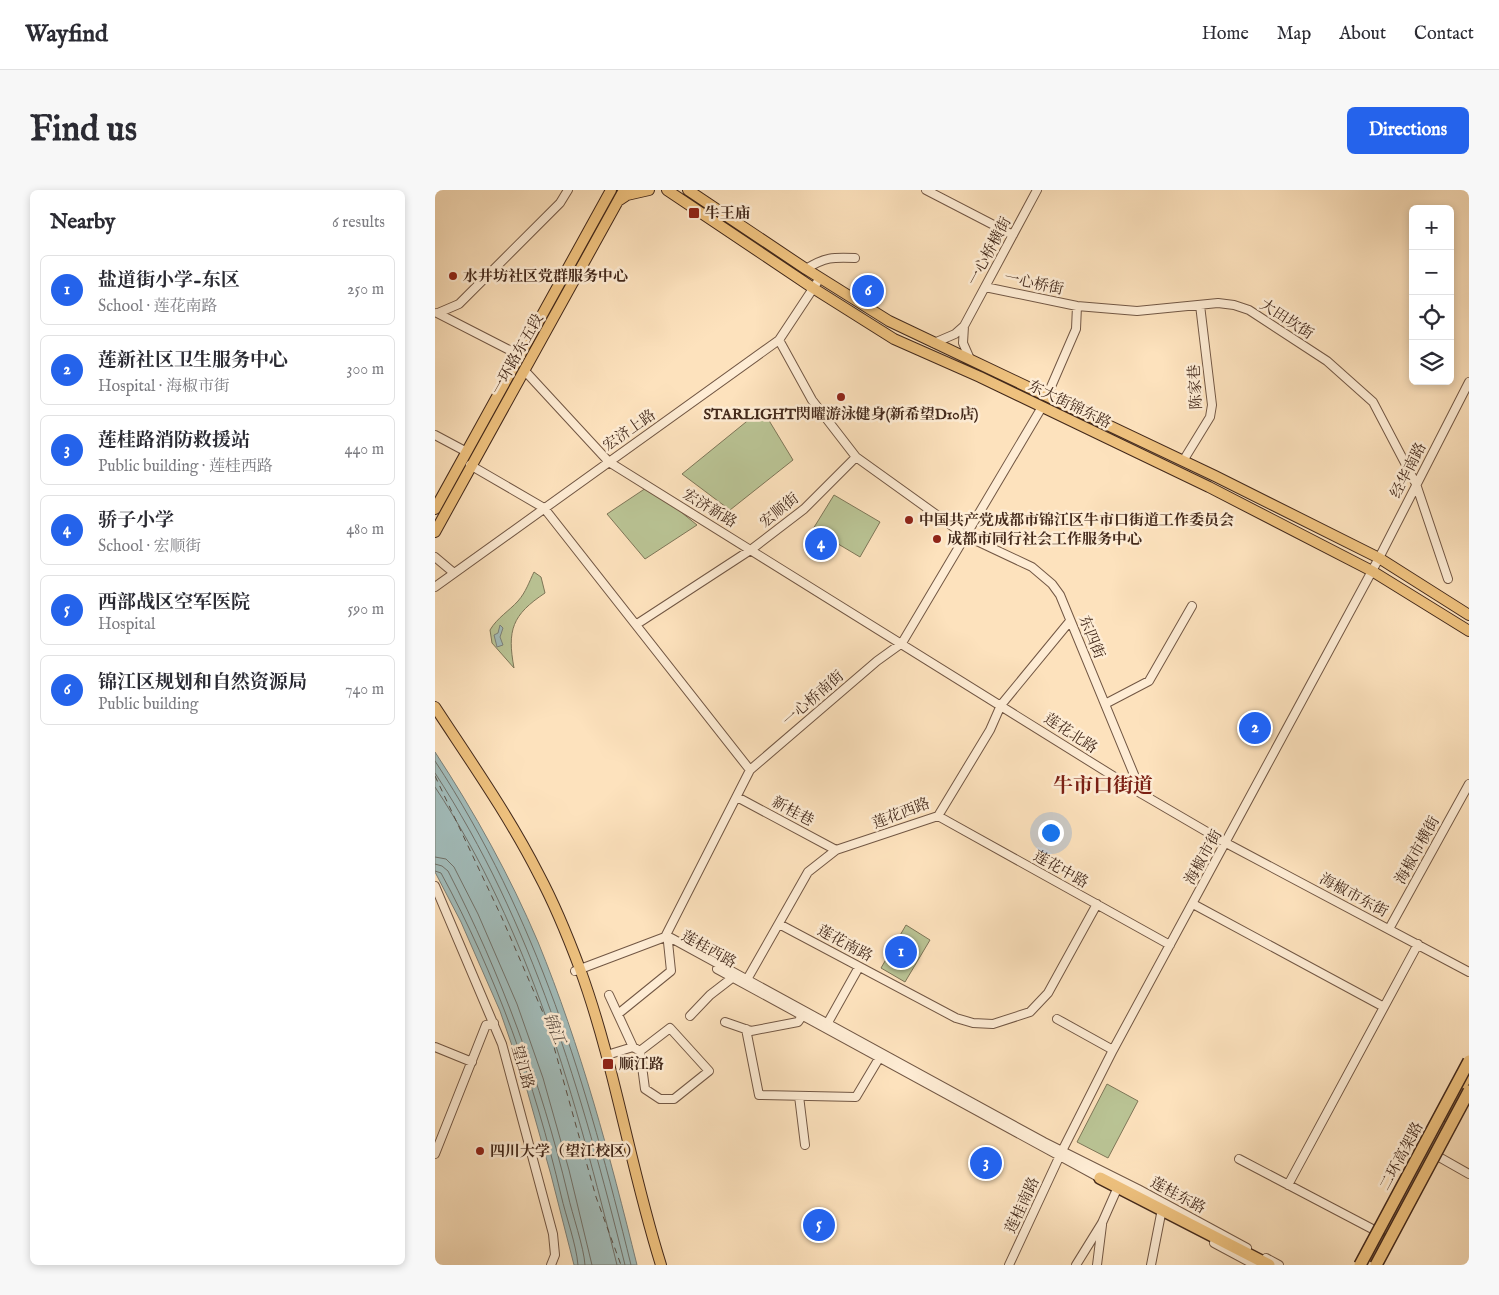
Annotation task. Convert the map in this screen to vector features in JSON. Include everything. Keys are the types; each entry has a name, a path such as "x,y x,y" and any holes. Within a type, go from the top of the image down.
{"highway":[{"path":"1434,1154 1435,1117 1469,1052"},
{"name":"二环高架路","path":"1360,1265 1469,1061"},
{"name":"二环高架路","path":"1376,1265 1469,1091"},
{"path":"1434,1154 1469,1102"},
{"path":"1100,1178 1269,1265"}],"main road":[{"name":"一环路东五段","path":"435,532 470,465 525,371 624,190"},
{"path":"617,202 627,195 649,190"},
{"name":"东大街锦东路","path":"667,190 871,326 1209,487 1372,571 1469,631"},
{"name":"东大街锦东路","path":"689,190 806,269 881,316 923,338 1183,461 1379,558 1469,615"},
{"name":"一环路东五段","path":"435,509 465,451 521,356 609,191"},
{"path":"918,350 923,338"},
{"path":"967,371 971,360"},
{"path":"435,707 531,858 553,902 607,1055 634,1173 661,1265"},
{"path":"435,718 526,860 577,970 599,1050 629,1174 656,1265"},
{"path":"1365,1265 1382,1234 1434,1154 1469,1073"}],"street":[{"path":"437,313 459,304 560,203 568,190"},
{"path":"925,190 1013,235"},
{"name":"一心桥横街","path":"964,326 1037,190"},
{"path":"806,269 833,256 855,258"},
{"name":"宏济上路","path":"435,587 779,340 820,278"},
{"name":"一心桥街","path":"985,286 1077,306"},
{"name":"大田坎街","path":"1077,306 1137,311 1200,305 1234,305 1249,310 1327,361 1373,402 1416,484 1448,579"},
{"name":"陈家巷","path":"1183,461 1210,417 1212,405 1200,305"},
{"path":"1047,396 1076,329 1077,306"},
{"path":"437,313 521,356"},
{"path":"934,343 955,334 964,326"},
{"path":"964,326 963,344 971,360"},
{"name":"东四街","path":"779,340 812,400 855,457 965,536 1037,571 1052,584 1060,595 1142,794"},
{"name":"宏济新路","path":"525,371 609,462 902,643"},
{"name":"经华南路","path":"1372,571 1469,382"},
{"name":"一心桥南街","path":"666,940 750,770 877,661 902,643 1042,407"},
{"path":"435,435 465,451"},
{"name":"宏顺街","path":"637,624 751,549 804,509 855,457"},
{"path":"470,465 544,508 750,770"},
{"path":"435,557 454,574"},
{"name":"海椒市街","path":"1061,1154 1113,1050 1372,571"},
{"path":"1105,704 1149,681 1192,606"},
{"name":"莲花西路","path":"746,982 808,872 836,850 938,816 990,730 1001,705 1070,621"},
{"name":"莲花北路","path":"902,643 1142,794 1226,843"},
{"name":"海椒市横街","path":"1389,929 1469,784"},
{"name":"新桂巷","path":"737,797 836,850"},
{"name":"莲花中路","path":"938,816 1170,945"},
{"name":"海椒市东街","path":"1226,843 1469,972"},
{"name":"望江路","path":"435,886 505,1053 553,1234 555,1255 551,1265"},
{"name":"莲花南路","path":"779,924 956,1018 973,1023 993,1024 1030,1012 1048,993 1097,904"},
{"path":"1193,904 1384,1007"},
{"name":"莲桂西路","path":"666,940 671,938 802,1016 826,1026"},
{"path":"577,970 666,940 671,972 618,1014"},
{"name":"莲桂西路","path":"666,940 1061,1154"},
{"path":"1288,1185 1418,944"},
{"path":"826,1026 859,967"},
{"path":"690,1016 710,995 733,978"},
{"path":"607,1055 637,1049 670,1028 709,1071 674,1099 659,1099 645,1089 637,1049 609,995"},
{"path":"725,1022 751,1030 798,1022 802,1016"},
{"path":"1057,1019 1113,1050"},
{"path":"435,1154 486,1025 494,1023"},
{"path":"746,1029 759,1095 856,1098 880,1056"},
{"path":"435,1047 472,1062"},
{"path":"799,1096 805,1145"},
{"path":"435,1127 444,1131"},
{"name":"莲桂东路","path":"1061,1154 1117,1189 1255,1265"},
{"name":"莲桂东路","path":"1061,1154 1279,1265"},
{"name":"莲桂南路","path":"1009,1265 1061,1154"},
{"path":"1434,1154 1469,1174"},
{"path":"1239,1159 1382,1234"},
{"path":"1075,1265 1102,1223 1117,1189"},
{"path":"1151,1265 1161,1214"},
{"path":"1097,1265 1102,1223"}],"green space":[{"path":"762,409 793,460 730,510 682,474"},
{"path":"649,486 697,525 645,559 607,514"},
{"path":"834,495 880,522 860,557 813,529"},
{"path":"534,572 541,577 545,593 525,609 515,624 511,643 514,668 492,643 490,630 521,598"},
{"path":"906,925 930,940 905,982 881,968"},
{"path":"1107,1084 1138,1101 1108,1158 1077,1142"}],"water":[{"path":"500,625 503,628 500,637 503,645 497,647 494,635 498,633"},
{"name":"锦江","path":"435,752 491,845 516,893 538,942 568,1021 581,1062 616,1183 637,1265 574,1265 525,1083 500,1011 461,922 435,872"}],"ferry route":[{"path":"435,776 502,918 547,1022 596,1197 621,1265"}],"place":[{"name":"牛王庙","path":"694,213"},
{"name":"水井坊社区党群服务中心","path":"453,276"},
{"name":"锦江区规划和自然资源局","path":"868,291"},
{"name":"STARLIGHT閃曜游泳健身(新希望D10店)","path":"841,397"},
{"name":"中国共产党成都市锦江区牛市口街道工作委员会","path":"909,520"},
{"name":"成都市同行社会工作服务中心","path":"937,539"},
{"name":"骄子小学","path":"821,544"},
{"name":"莲新社区卫生服务中心","path":"1255,728"},
{"name":"盐道街小学-东区","path":"901,952"},
{"name":"顺江路","path":"608,1064"},
{"name":"四川大学（望江校区）","path":"480,1151"},
{"name":"莲桂路消防救援站","path":"986,1163"},
{"name":"西部战区空军医院","path":"819,1225"}],"district":[{"name":"牛市口街道","path":"1103,785"}]}
